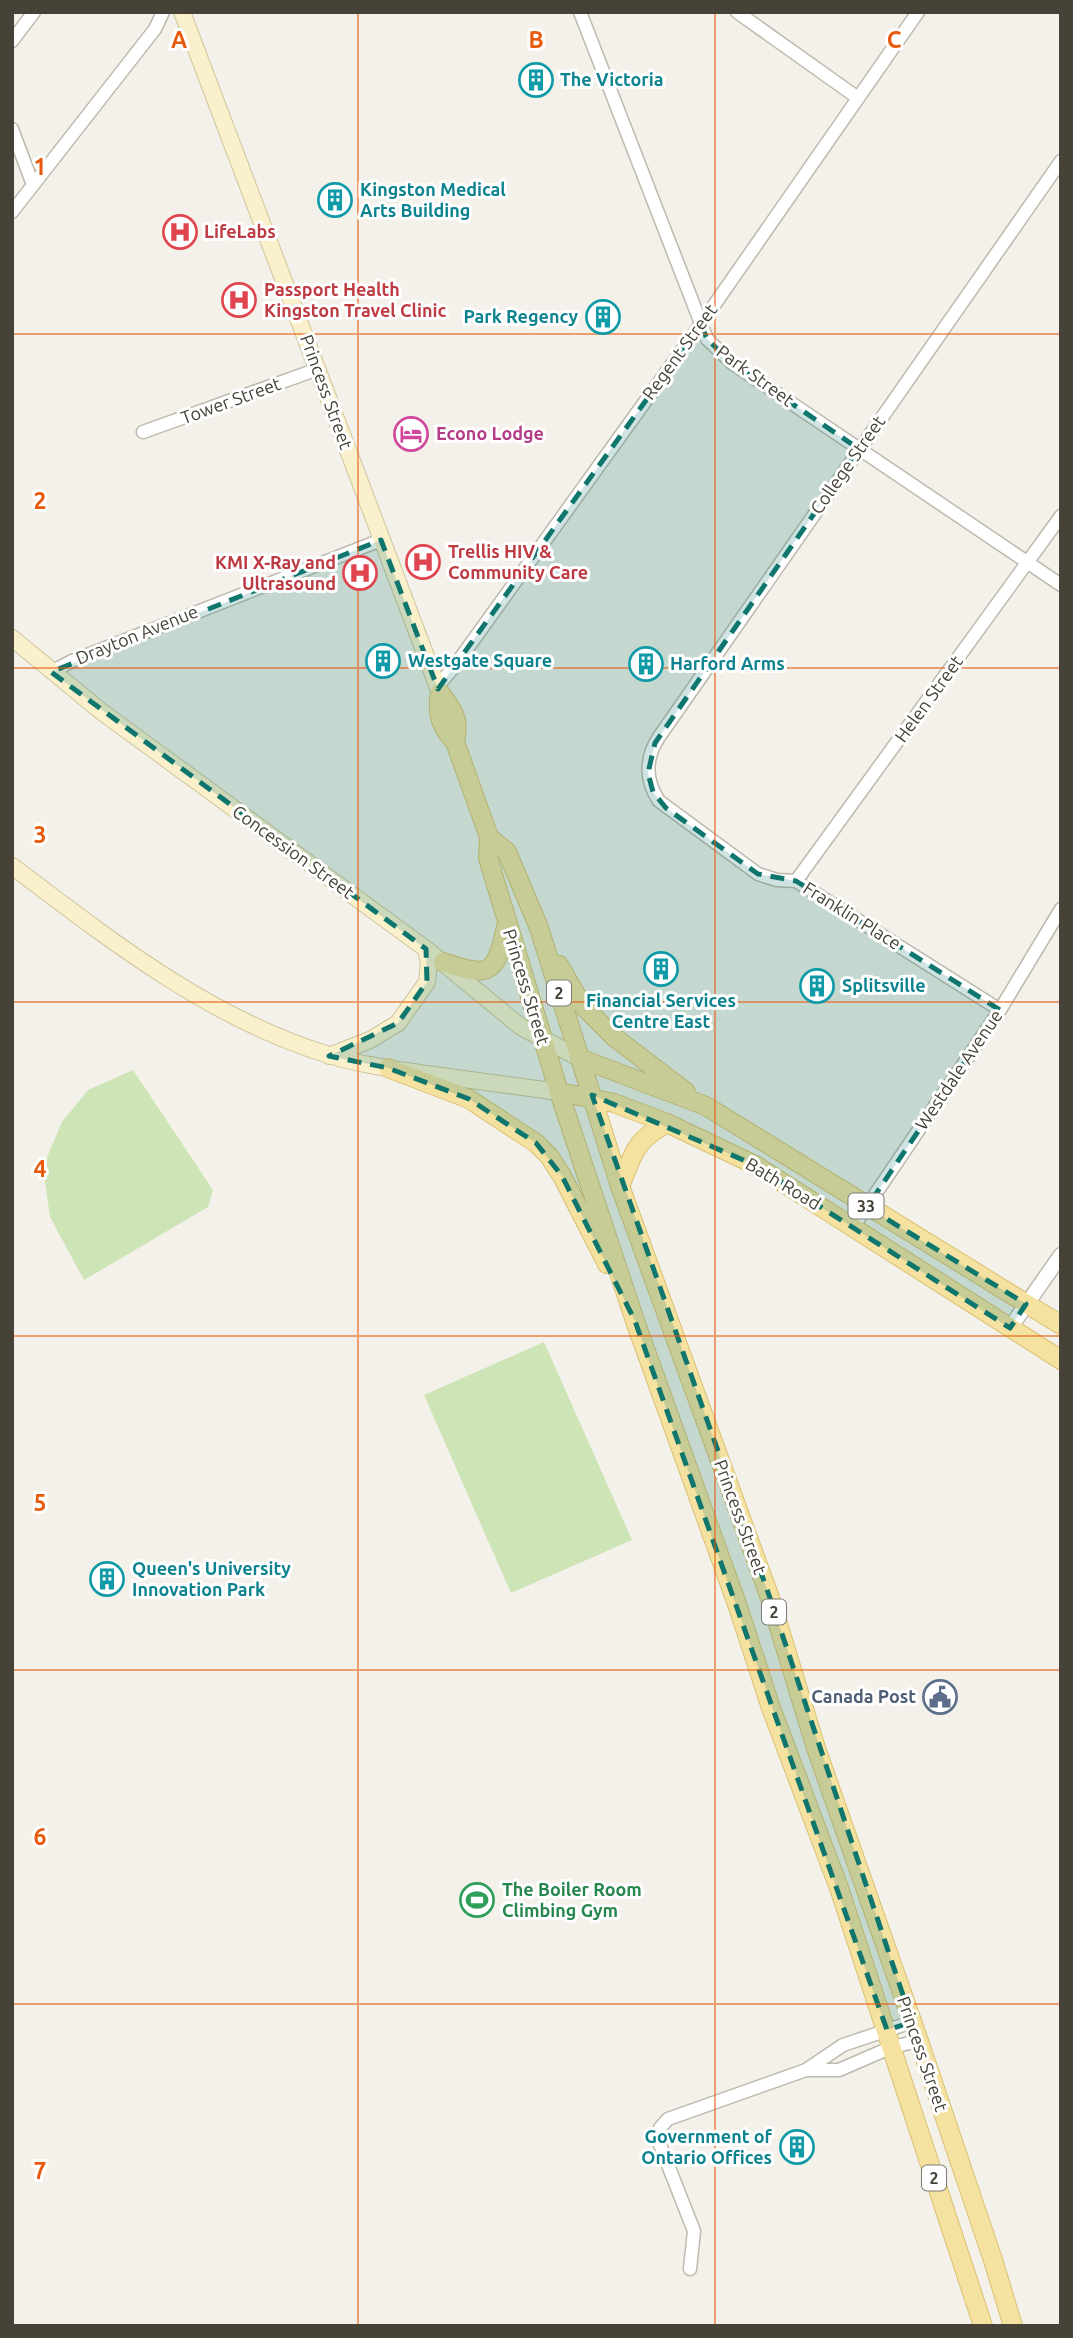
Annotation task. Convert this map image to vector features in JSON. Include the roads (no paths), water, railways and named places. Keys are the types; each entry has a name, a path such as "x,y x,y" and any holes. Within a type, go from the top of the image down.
{"main road":[{"name":"Princess Street","path":"182,12 381,540 439,690 451,707 458,726 455,742 489,837 488,858 541,1039 635,1321 738,1606 771,1709 839,1888 983,2326"},
{"name":"Concession Street","path":"12,638 51,672 152,749 426,949 521,1027 579,1058"},
{"name":"Princess Street","path":"489,837 507,852 539,928 620,1186 770,1598 816,1748 919,2041 1013,2326"},
{"path":"12,866 148,966 213,1005 281,1037 329,1056 388,1068 559,1092"},
{"path":"443,962 480,973 490,968 502,948 506,924"},
{"path":"539,928 582,1005 635,1055 706,1106"},
{"path":"329,1056 370,1040 398,1023 427,982 429,963 426,949"},
{"name":"Bath Road","path":"579,1058 706,1106 1061,1325"},
{"path":"388,1068 469,1099 536,1143 562,1176 635,1321"},
{"name":"Bath Road","path":"559,1092 614,1103 667,1123 755,1165 1061,1360"},
{"path":"620,1186 638,1144 648,1134 667,1123"}],"street":[{"path":"12,41 34,12"},
{"path":"12,212 155,29 163,12"},
{"name":"Park Street","path":"580,12 707,340 732,363 1061,585"},
{"path":"737,12 859,98"},
{"name":"Regent Street","path":"439,690 701,324 918,12"},
{"path":"12,129 33,186"},
{"name":"College Street","path":"648,773 655,743 1061,161"},
{"name":"Tower Street","path":"143,432 318,369"},
{"name":"Helen Street","path":"796,881 1061,516"},
{"name":"Drayton Avenue","path":"51,672 85,656 381,540"},
{"name":"Franklin Place","path":"648,773 653,792 666,808 758,874 776,880 796,881 1000,1010"},
{"name":"Westdale Avenue","path":"853,1227 1000,1010 1061,909"},
{"path":"1010,1328 1061,1255"},
{"path":"806,2070 839,2070 912,2022"},
{"path":"690,2269 694,2231 659,2142 660,2129 668,2119 806,2070 843,2045 889,2039 919,2041"}],"place":[{"name":"The Victoria","path":"536,80"},
{"name":"Kingston Medical Arts Building","path":"335,200"},
{"name":"LifeLabs","path":"180,232"},
{"name":"Passport Health Kingston Travel Clinic","path":"239,300"},
{"name":"Park Regency","path":"603,317"},
{"name":"Econo Lodge","path":"411,434"},
{"name":"Trellis HIV & Community Care","path":"423,562"},
{"name":"KMI X-Ray and Ultrasound","path":"360,573"},
{"name":"Westgate Square","path":"383,661"},
{"name":"Harford Arms","path":"646,664"},
{"name":"Financial Services Centre East","path":"661,969"},
{"name":"Splitsville","path":"817,986"},
{"name":"Queen's University Innovation Park","path":"107,1579"},
{"name":"Canada Post","path":"940,1697"},
{"name":"The Boiler Room Climbing Gym","path":"477,1900"},
{"name":"Government of Ontario Offices","path":"797,2147"}]}
